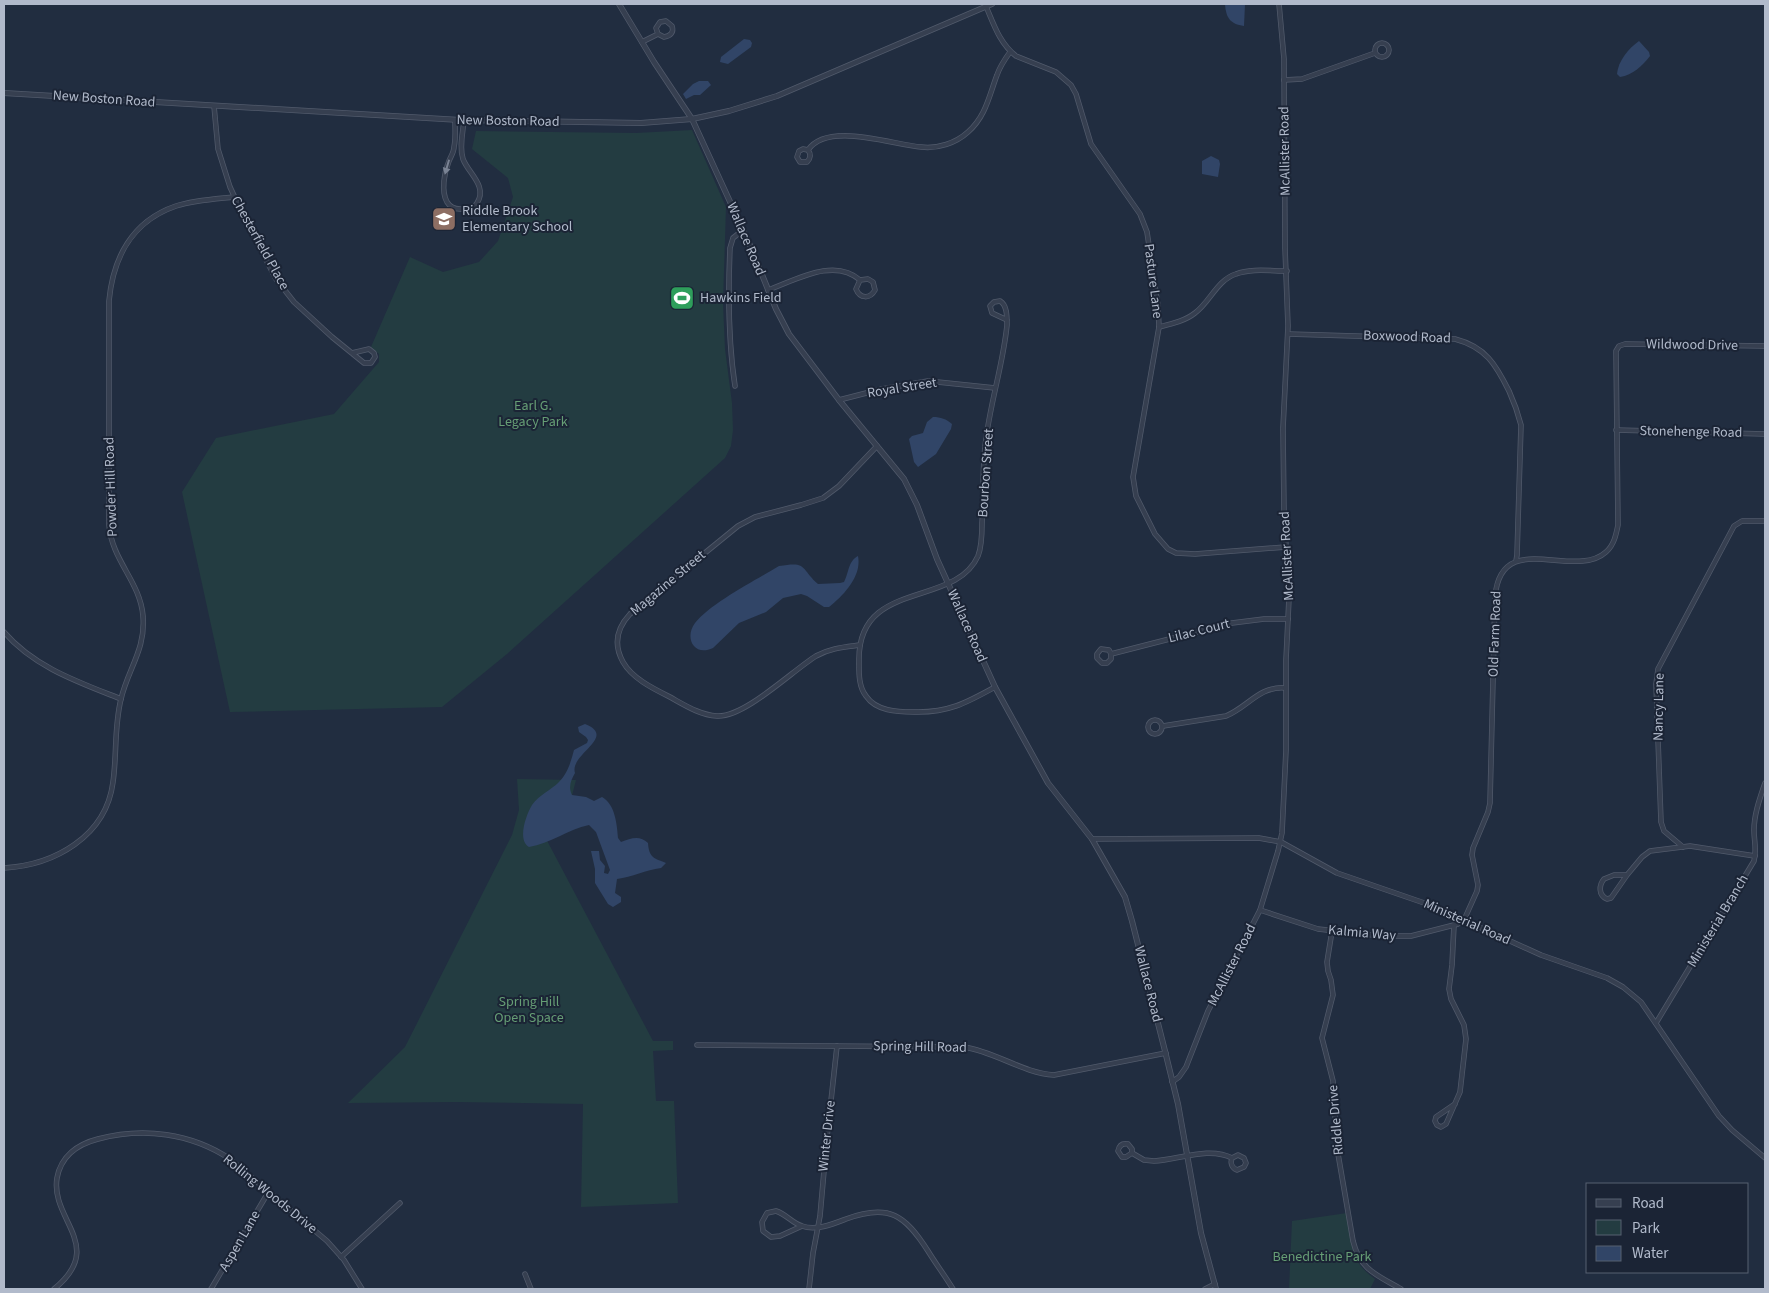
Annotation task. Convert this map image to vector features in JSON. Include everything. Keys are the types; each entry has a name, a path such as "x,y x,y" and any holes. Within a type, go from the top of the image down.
{"street":[{"name":"Wallace Road","path":"619,4 692,119 789,334 839,400 896,468 911,492 931,546 995,687 1048,783 1092,839 1118,884 1128,906 1166,1053 1188,1157 1201,1233 1216,1287"},
{"name":"New Boston Road","path":"4,92 455,120 641,123 692,119 729,111 777,96 992,4"},
{"name":"McAllister Road","path":"1172,1082 1179,1077 1186,1067 1204,1020 1260,910 1280,842 1286,750 1285,688 1289,598 1283,428 1288,334 1284,50 1279,4"},
{"path":"808,150 814,143 838,136 868,137 922,147 940,146 966,134 980,119 989,102 1001,66 1010,52 1001,39 986,5"},
{"path":"666,21 672,26 673,31 670,36 664,37 658,34 656,28 660,22 666,21"},
{"path":"642,42 658,34"},
{"name":"Pasture Lane","path":"1010,52 1056,72 1071,85 1076,94 1091,144 1135,206 1144,223 1156,290 1159,327 1133,477 1136,496 1155,534 1168,549 1186,555 1286,547"},
{"path":"1284,80 1302,79 1374,53"},
{"name":"Chesterfield Place","path":"214,106 218,149 234,197 272,272 284,289 309,317 352,353 366,364 373,362 375,357 374,353 369,349 352,353"},
{"path":"455,120 454,146 446,168 444,191 450,206 467,210 475,206 481,193 476,178 462,158 464,120"},
{"name":"Powder Hill Road","path":"4,868 25,866 66,852 89,834 101,818 109,800 113,782 115,734 120,699 141,646 144,619 142,608 137,590 115,553 110,534 109,301 112,278 118,259 126,245 150,219 176,206 234,197"},
{"path":"734,386 729,326 730,248 732,238 743,230"},
{"path":"768,290 833,269 850,274 860,280 868,279 873,282 875,290 871,295 865,297 859,294 856,289 860,280"},
{"path":"1159,327 1188,318 1196,313 1220,284 1236,274 1250,271 1287,271"},
{"path":"999,301 1005,305 1007,320 992,313 990,306 994,302 999,301"},
{"name":"Bourbon Street","path":"948,584 963,575 979,554 985,447 1007,320"},
{"name":"Boxwood Road","path":"1288,334 1455,338 1473,345 1488,357 1499,372 1516,406 1521,425 1518,555 1516,562"},
{"name":"Wildwood Drive","path":"1616,430 1615,354 1619,346 1625,344 1765,346"},
{"name":"Royal Street","path":"839,400 882,389 928,381 995,388"},
{"path":"1516,562 1529,559 1590,559 1599,557 1606,552 1616,536 1618,524 1616,430"},
{"name":"Stonehenge Road","path":"1616,430 1765,434"},
{"name":"Magazine Street","path":"860,645 834,648 817,656 742,708 725,716 715,716 688,707 638,679 620,657 617,638 619,629 630,614 738,526 754,517 824,498 839,486 877,446"},
{"name":"Nancy Lane","path":"1683,847 1664,831 1661,822 1657,674 1662,660 1732,530 1742,520 1765,521"},
{"name":"Old Farm Road","path":"1464,920 1478,888 1472,851 1486,820 1490,804 1496,590 1502,573 1516,562"},
{"path":"948,584 925,591 886,608 871,621 863,633 860,645 859,675 864,694 878,707 887,710 906,712 939,711 953,707 995,687"},
{"name":"Lilac Court","path":"1111,654 1232,623 1264,619 1288,619"},
{"path":"4,632 38,662 120,699"},
{"path":"1163,726 1226,716 1265,690 1274,687 1285,688"},
{"path":"1627,875 1614,875 1604,879 1600,886 1603,897 1611,898 1639,859 1647,852 1696,846 1756,856 1755,816 1765,783"},
{"name":"Ministerial Road","path":"1092,839 1259,838 1280,842 1337,873 1414,898 1550,959 1615,982 1634,995 1719,1116 1732,1130 1765,1158"},
{"name":"Ministerial Branch","path":"1656,1024 1756,856"},
{"name":"Kalmia Way","path":"1260,910 1318,929 1402,937 1454,925 1464,920"},
{"path":"1454,925 1449,989 1451,999 1464,1025 1466,1034 1461,1088 1455,1104 1446,1124 1443,1127 1437,1125 1436,1117 1455,1104"},
{"name":"Riddle Drive","path":"1332,931 1327,962 1333,995 1322,1038 1333,1081 1337,1153 1353,1241 1357,1255 1363,1264 1401,1289"},
{"name":"Spring Hill Road","path":"697,1045 964,1047 983,1052 1036,1072 1054,1075 1166,1053"},
{"name":"Winter Drive","path":"808,1289 819,1227 837,1046"},
{"name":"Rolling Woods Drive","path":"54,1289 69,1274 73,1266 76,1247 72,1228 58,1199 57,1179 59,1169 69,1153 85,1143 108,1136 136,1132 192,1141 218,1151 230,1159 322,1236 342,1257 362,1289"},
{"path":"1132,1153 1144,1160 1154,1161 1215,1153 1232,1158"},
{"name":"Aspen Lane","path":"211,1289 269,1191"},
{"path":"342,1257 400,1203"},
{"path":"802,1226 776,1210 767,1213 762,1222 763,1231 771,1237 780,1236 802,1226 819,1227 864,1213 883,1212 893,1214 901,1218 915,1231 953,1289"},
{"path":"524,1274 532,1289"},
{"path":"1204,1289 1216,1287"}],"green space":[{"name":"Earl G. Legacy Park","path":"692,130 726,207 723,303 725,349 732,403 733,430 731,446 725,458 507,654 442,707 230,712 182,492 216,438 334,414 379,362 379,354 371,347 410,257 443,272 479,262 498,241 513,197 508,178 472,149 476,131 636,133"},
{"name":"Spring Hill Open Space","path":"517,779 576,780 567,815 543,833 653,1041 673,1041 673,1050 653,1051 656,1101 674,1101 678,1203 581,1207 583,1104 348,1103 405,1047 512,835 519,810"},
{"name":"Benedictine Park","path":"1347,1213 1351,1242 1356,1258 1360,1265 1375,1279 1370,1289 1289,1289 1292,1221"}],"water":[{"path":"1225,4 1245,4 1244,26 1235,24 1230,20 1226,13"},
{"path":"744,39 750,40 752,43 751,47 728,64 720,62 721,57"},
{"path":"1639,41 1649,52 1650,56 1637,70 1620,77 1617,74 1622,60 1631,47"},
{"path":"699,81 708,81 711,85 700,95 694,95 686,99 683,94"},
{"path":"1211,156 1219,160 1218,177 1202,174 1202,161"},
{"path":"933,417 948,421 952,424 951,429 936,454 918,467 914,462 909,439 912,436 923,433 927,422"},
{"path":"858,556 859,563 855,578 846,591 829,607 824,607 801,594 783,598 766,612 739,623 713,648 701,650 693,644 691,640 692,629 702,615 734,592 779,566 799,565 818,584 840,583 844,582 850,564"},
{"path":"585,724 594,729 597,734 595,740 575,766 575,773 570,786 572,795 586,797 594,801 602,797 613,809 618,838 621,842 632,838 645,840 648,843 651,855 666,863 661,868 617,879 615,893 621,897 621,902 613,907 608,904 595,883 595,869 591,851 599,851 600,860 605,866 604,873 608,874 610,870 596,832 589,825 529,847 525,844 523,833 525,821 532,805 565,775 574,750 587,743 588,740 579,732 578,727"}],"place":[{"name":"Riddle Brook Elementary School","path":"444,219"},
{"name":"Hawkins Field","path":"682,298"}]}
